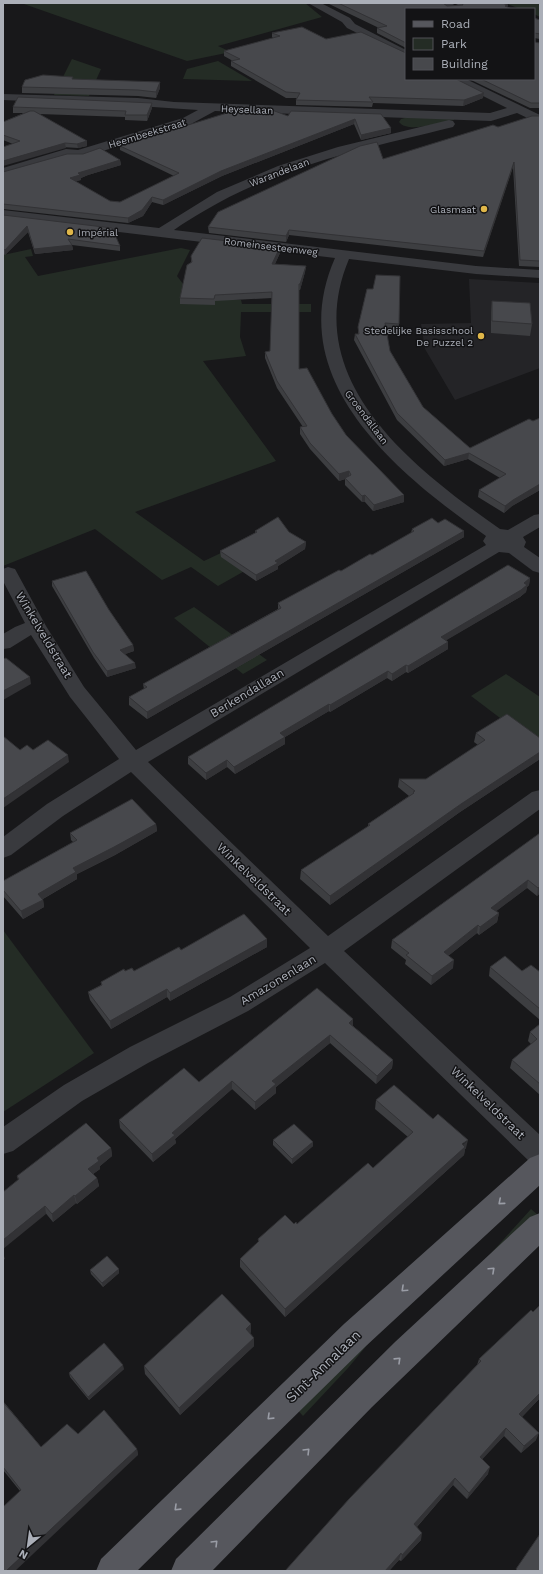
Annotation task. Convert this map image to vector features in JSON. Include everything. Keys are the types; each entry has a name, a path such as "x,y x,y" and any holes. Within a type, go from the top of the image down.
{"main road":[{"name":"Sint-Annalaan","path":"113,1571 361,1330 466,1232 540,1167"},
{"path":"188,1571 370,1387 540,1226"}],"street":[{"path":"314,3 346,20 351,26 405,53"},
{"path":"442,3 454,8"},
{"path":"459,80 538,118"},
{"name":"Heysellaan","path":"3,97 138,102 160,105 212,108 491,117"},
{"name":"Heembeekstraat","path":"3,172 66,153 79,154 187,121 212,108"},
{"name":"Warandelaan","path":"161,233 205,204 260,178 311,160 407,133 491,117 518,109"},
{"path":"386,113 407,133"},
{"name":"Warandelaan","path":"491,117 538,118"},
{"name":"Heembeekstraat","path":"3,180 13,179 77,159 81,157 79,154"},
{"name":"Romeinsesteenweg","path":"3,214 493,272 540,274"},
{"name":"Groendallaan","path":"344,254 332,288 328,314 331,348 339,375 345,388 375,431 412,470 433,489 540,567"},
{"name":"Berkendallaan","path":"3,849 74,797 133,760 540,519"},
{"name":"Winkelveldstraat","path":"8,573 36,626 78,692 103,725 133,760 327,950 540,1153"},
{"path":"3,643 22,631 36,626"},
{"name":"Amazonenlaan","path":"3,1142 72,1093 139,1055 239,1004 327,950 540,798"}],"shaded area":[{"name":"Stedelijke Basisschool De Puzzel 2","path":"469,279 540,283 540,368 455,400 425,349 421,324 471,323"}],"green space":[{"path":"21,3 305,3 322,17 218,46 231,52 187,61"},
{"path":"505,3 540,3 540,17 535,14 535,8 518,8"},
{"path":"72,59 101,69 89,96 54,95"},
{"path":"218,61 252,81 183,79 187,69"},
{"path":"408,117 454,120 417,127 409,127 399,122 401,119"},
{"path":"181,248 190,250 177,276 193,297 241,300 242,304 311,304 311,312 241,312 240,337 246,356 203,361 276,461 135,512 204,561 240,544 264,560 218,586 191,567 162,580 95,529 3,566 3,255 31,249 33,256 25,257 38,276"},
{"path":"194,607 267,660 243,674 174,618"},
{"path":"506,674 540,697 540,748 471,696"},
{"path":"3,930 94,1053 3,1112"},
{"path":"531,1209 539,1216 455,1293"},
{"path":"408,1296 348,1368 303,1416 294,1406"}],"building":[{"path":"338,3 443,3 447,6 463,5 462,3 502,3 508,5 505,6 510,8 405,8 405,42 377,28 387,26"},
{"path":"535,18 540,20 540,34 535,33"},
{"path":"302,27 326,39 361,32 405,53 405,80 458,80 484,93 464,100 369,97 373,102 296,100 300,93 286,92 231,61 240,59 224,51 280,36 272,33"},
{"path":"535,42 540,43 540,103 531,103 483,80 535,80"},
{"path":"43,75 73,77 72,79 160,82 156,92 138,90 22,87 25,80"},
{"path":"18,97 152,103 147,115 125,115 126,111 13,107"},
{"path":"240,109 272,110 288,116 291,111 381,114 391,128 361,135 355,119 221,171 163,200 152,197 142,210 128,218 3,204 3,172 67,154 83,154 100,148 120,160 78,173 80,175 70,178 110,201 120,202 179,173 120,146"},
{"path":"30,111 34,111 87,141 77,144 65,143 3,161 3,147 20,141 3,135 3,122"},
{"path":"532,116 540,116 540,261 520,260 514,162 484,251 289,230 286,236 208,227 218,212 360,146 377,142 383,159 493,125 498,127"},
{"path":"3,215 112,228 120,246 68,239 72,245 34,249 27,226 5,250 3,249"},
{"path":"202,238 280,247 272,264 306,266 299,284 299,369 307,368 332,414 346,435 404,495 374,505 365,495 362,496 345,478 351,475 349,471 339,474 310,443 300,427 307,426 277,381 265,352 270,351 272,292 215,295 214,299 180,298 187,265 192,262 191,256"},
{"path":"376,275 400,276 399,324 385,323 390,351 423,407 470,448 529,419 533,421 540,418 540,484 505,506 479,490 506,474 469,453 445,460 397,413 355,334 359,334 358,327 367,289 373,289"},
{"path":"492,301 530,303 532,324 492,321"},
{"path":"278,517 289,532 306,542 275,561 278,563 256,575 220,551 257,532 255,531"},
{"path":"432,518 438,523 445,519 464,531 147,712 129,697 147,687 143,684 281,608 278,603 339,570 341,571 370,554 372,555 414,531 412,529"},
{"path":"508,565 530,578 524,583 527,585 441,637 448,642 408,666 406,665 392,674 388,671 330,705 329,704 280,733 285,737 234,767 227,760 206,773 188,757"},
{"path":"86,571 109,610 133,645 120,650 135,663 107,671 93,652 52,581"},
{"path":"6,658 30,677 3,691 3,659"},
{"path":"507,714 540,738 540,752 461,804 330,896 301,870 370,825 368,824 414,793 413,792 415,791 399,779 426,779 485,740 476,733"},
{"path":"3,736 20,750 27,745 33,750 48,740 68,755 3,799"},
{"path":"132,799 156,824 73,868 76,872 38,894 43,900 21,911 3,890 3,881 77,840 70,833"},
{"path":"540,833 540,886 538,888 528,880 491,908 499,913 480,927 478,925 444,952 454,960 432,976 406,955 409,953 392,940"},
{"path":"244,914 267,939 170,993 167,989 110,1021 88,992 102,985 101,982 124,969 125,971 132,968 134,971 179,947 181,950"},
{"path":"505,956 522,971 531,965 540,972 540,1009 490,967"},
{"path":"317,988 353,1019 349,1023 393,1060 377,1076 330,1035 272,1081 276,1084 255,1102 232,1081 172,1133 175,1135 152,1154 119,1120 184,1068 199,1082"},
{"path":"540,1024 540,1084 512,1060 537,1039 530,1032"},
{"path":"394,1085 433,1119 438,1114 468,1140 462,1144 465,1147 285,1309 240,1259 259,1241 258,1239 285,1215 294,1224 296,1222 297,1224 368,1163 373,1168 413,1132 376,1100"},
{"path":"86,1123 111,1148 97,1158 99,1161 88,1169 97,1178 52,1214 45,1206 3,1240 3,1192 19,1179 17,1176"},
{"path":"294,1124 313,1142 292,1159 273,1140"},
{"path":"107,1256 119,1269 102,1283 90,1270"},
{"path":"222,1294 251,1324 246,1329 254,1338 179,1408 144,1366"},
{"path":"540,1305 540,1393 519,1414 539,1433 524,1446 506,1428 480,1457 490,1467 469,1493 455,1478 414,1524 422,1533 385,1571 285,1571 349,1499 481,1361 479,1359 531,1310 533,1312"},
{"path":"104,1343 123,1365 88,1397 69,1373"},
{"path":"3,1402 41,1447 67,1424 78,1434 104,1410 137,1449 6,1571 3,1571 3,1507 21,1490 3,1467"},
{"path":"540,1534 540,1571 518,1571 516,1569"}],"place":[{"name":"Glasmaat","path":"484,209"},
{"name":"Impérial","path":"70,232"},
{"name":"Stedelijke Basisschool De Puzzel 2","path":"481,336"}]}
